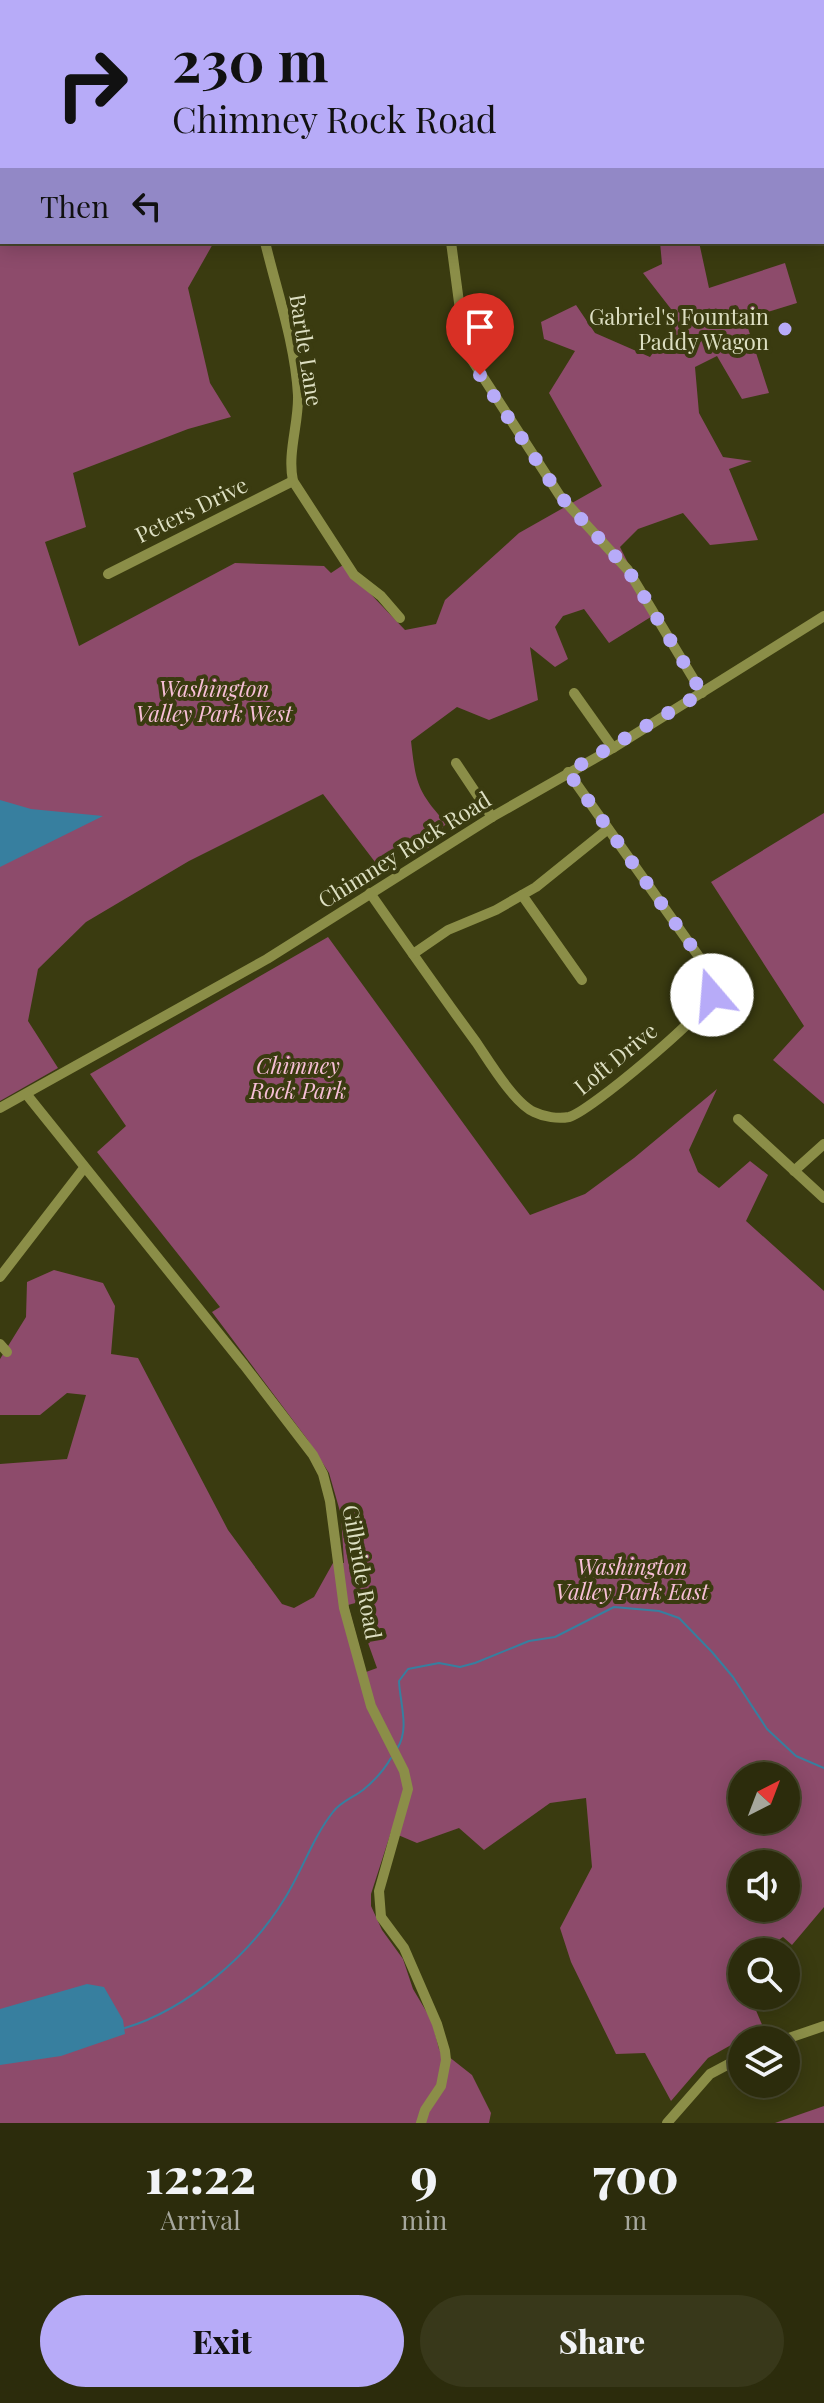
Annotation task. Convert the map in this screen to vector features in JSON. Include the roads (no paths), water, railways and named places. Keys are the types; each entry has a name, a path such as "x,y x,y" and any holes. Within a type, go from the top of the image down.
{"street":[{"name":"Bartle Lane","path":"266,244 284,310 298,393 291,463 293,481"},
{"path":"451,244 464,340"},
{"path":"470,357 560,496 628,570 702,693"},
{"name":"Peters Drive","path":"108,574 293,481"},
{"path":"293,481 354,575 381,596 400,618"},
{"name":"Chimney Rock Road","path":"0,1108 267,959 492,817 613,748 824,616"},
{"path":"574,693 613,748"},
{"path":"456,763 492,817"},
{"name":"Loft Drive","path":"370,893 525,1107 555,1118 572,1117 691,1022 712,995 712,984 702,961 568,772"},
{"path":"413,954 448,930 496,910 536,887 608,829"},
{"path":"522,895 582,980"},
{"name":"Gilbride Road","path":"27,1095 313,1455 323,1474 330,1501 344,1608 371,1706 400,1764 408,1789 379,1891 381,1917 404,1948 437,2024 445,2051 441,2086 425,2110 421,2123"},
{"path":"738,1119 824,1198"},
{"path":"794,1171 824,1144"},
{"path":"0,1277 84,1168"},
{"path":"800,2034 824,2026"},
{"path":"667,2123 710,2074 728,2064"}],"water":[{"path":"0,800 31,809 103,816 0,867"},
{"path":"87,1984 104,1987 123,2020 125,2034 61,2056 0,2065 0,2009"}],"waterway":[{"path":"397,1749 404,1725 399,1681 408,1669 439,1663 460,1667 475,1663 529,1641 555,1637 614,1607 659,1611 679,1618 733,1677 767,1729 796,1756 824,1768"},
{"path":"125,2028 172,2008 236,1959 285,1898 319,1832 333,1812 371,1783 391,1758"}],"place":[{"name":"Gabriel's Fountain Paddy Wagon","path":"785,329"}],"park label":[{"name":"Washington Valley Park West","path":"214,700"},
{"name":"Chimney Rock Park","path":"298,1078"},
{"name":"Washington Valley Park East","path":"632,1578"}]}
